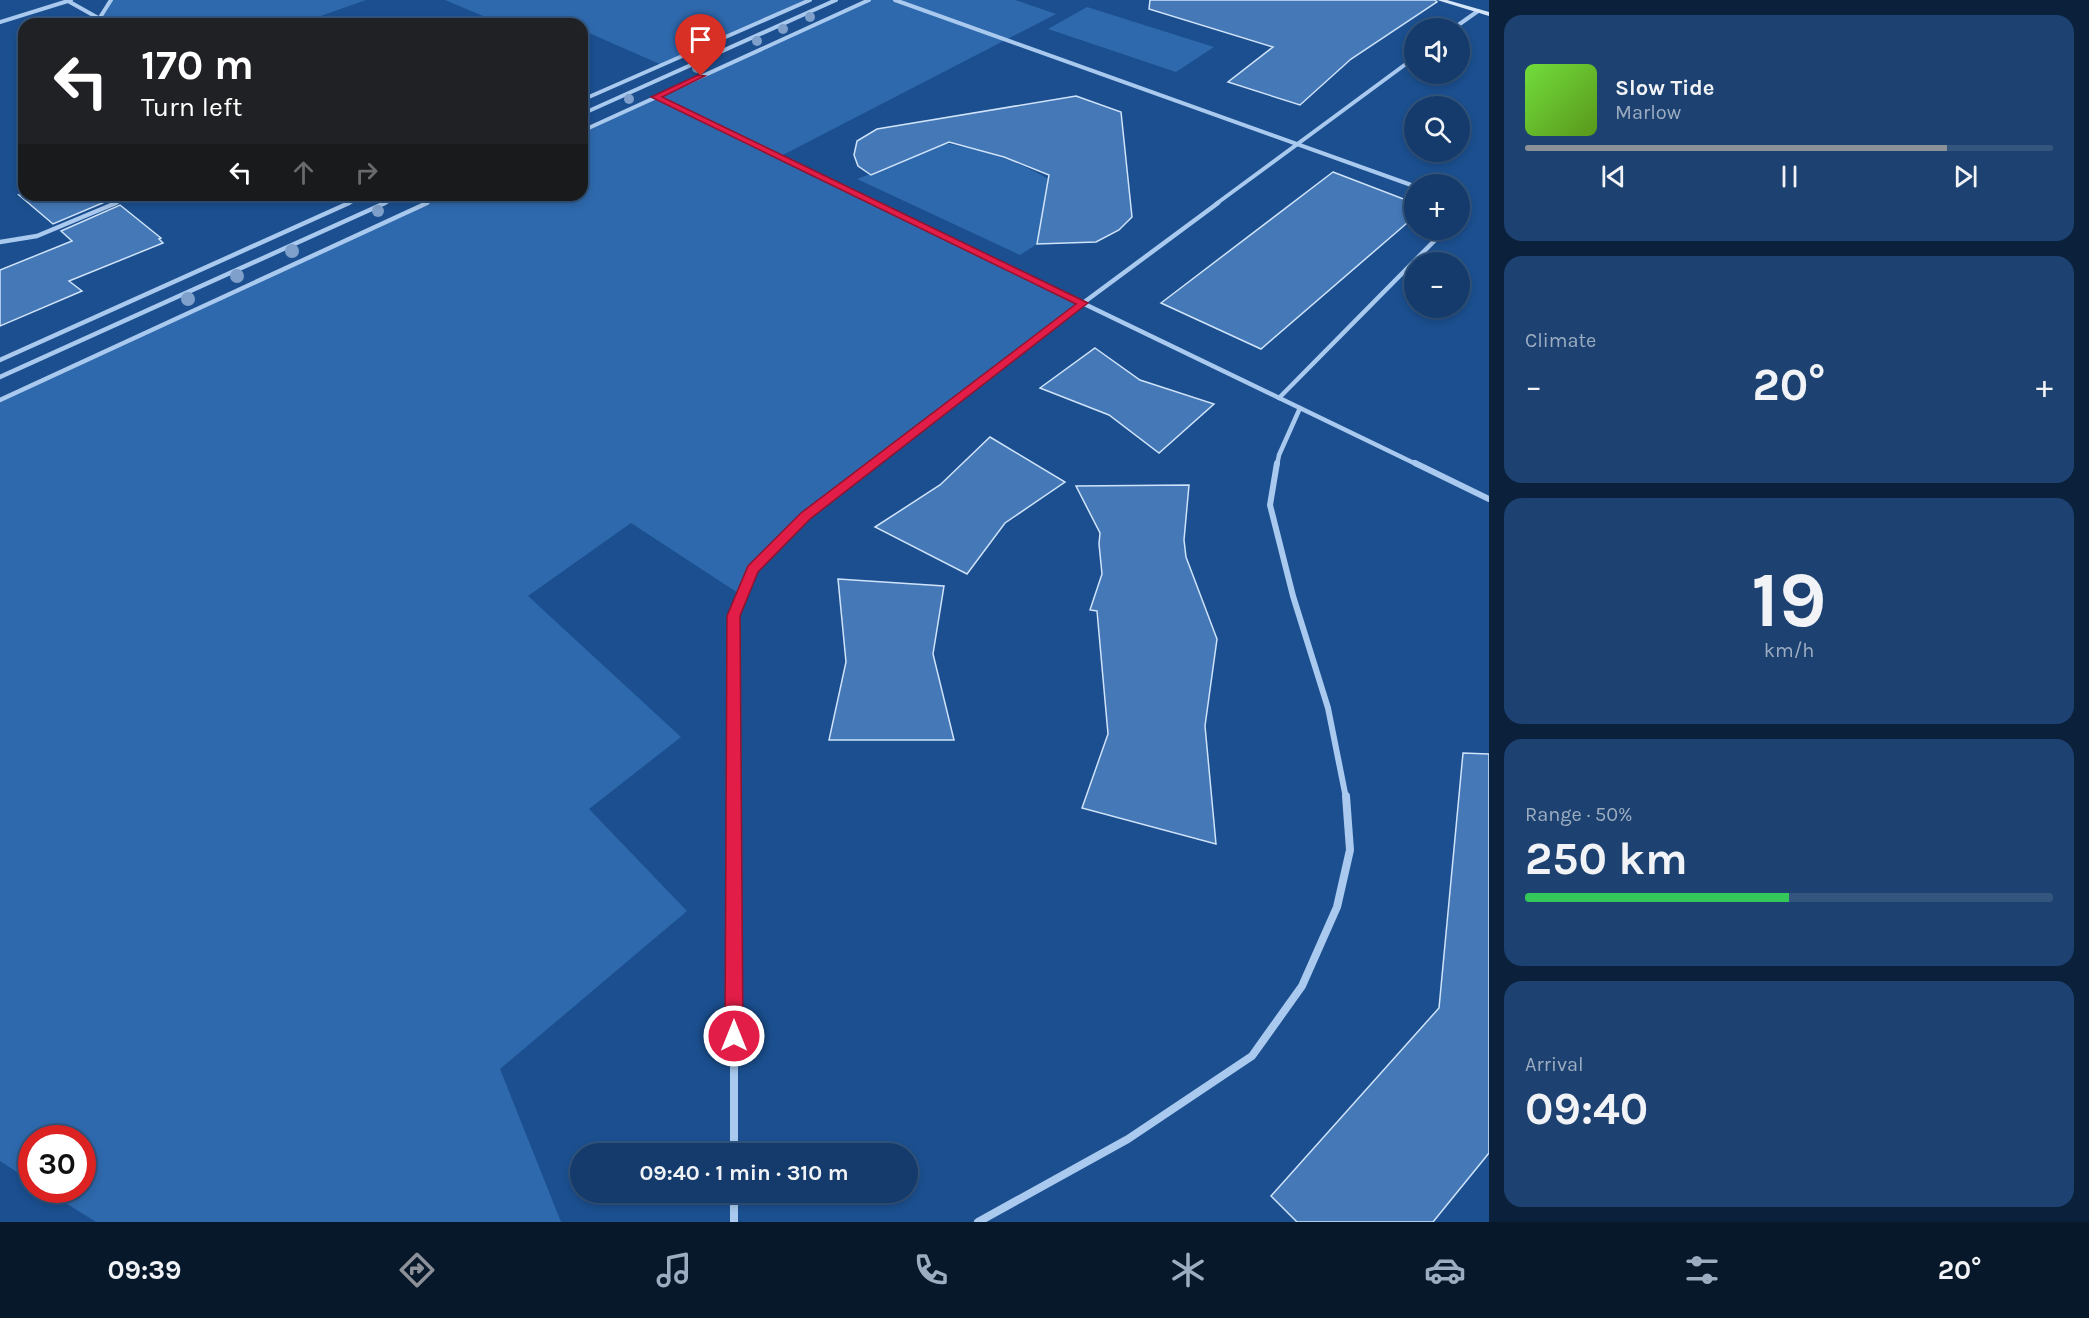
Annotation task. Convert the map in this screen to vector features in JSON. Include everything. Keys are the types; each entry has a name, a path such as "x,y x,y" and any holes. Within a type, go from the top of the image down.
{"main road":[{"path":"1440,0 1489,14"}],"street":[{"path":"100,18 111,0"},
{"path":"588,97 810,0"},
{"path":"588,111 836,0"},
{"path":"588,128 869,0"},
{"path":"895,0 1404,182"},
{"path":"0,22 69,1 97,18"},
{"path":"1468,18 1478,11"},
{"path":"0,15 8,19"},
{"path":"734,1143 734,616 753,569 806,516 1083,303 1404,65"},
{"path":"655,97 1489,499"},
{"path":"0,242 37,236 121,201"},
{"path":"0,360 354,201"},
{"path":"0,377 390,201"},
{"path":"0,400 431,201"},
{"path":"1279,398 1435,240"},
{"path":"978,1222 1128,1139 1252,1056 1302,986 1337,907 1350,850 1345,784 1328,708 1293,596 1270,505 1279,455 1300,408"},
{"path":"734,1203 734,1222"}],"shaded area":[{"path":"111,0 366,0 315,18 100,18"},
{"path":"445,0 810,0 662,65 588,33 588,18 488,18"},
{"path":"869,0 1015,0 1056,14 779,157 1083,303 806,516 753,569 741,595 631,523 528,596 681,737 589,809 687,911 500,1069 561,1222 96,1222 66,1203 96,1203 96,1125 18,1125 18,1173 0,1161 0,400 431,201 588,201 588,128"},
{"path":"1087,7 1214,47 1176,72 1048,29"},
{"path":"930,141 995,155 1025,167 1055,183 1043,211 1037,244 1020,255 857,179 912,158"}],"building":[{"path":"1150,0 1435,0 1437,2 1413,18 1404,18 1404,24 1351,59 1300,105 1228,82 1273,47 1149,9"},
{"path":"1076,96 1121,112 1132,217 1119,230 1096,242 1037,244 1049,175 1004,157 949,142 871,175 858,166 854,155 857,141 877,129"},
{"path":"1333,172 1404,199 1404,226 1261,349 1161,303"},
{"path":"26,201 107,201 53,224"},
{"path":"120,205 161,238 159,239 163,243 69,281 82,291 0,326 0,270 72,241 61,231"},
{"path":"1095,348 1140,380 1214,404 1159,453 1109,415 1040,388"},
{"path":"990,437 1065,482 1005,523 967,574 875,527 940,485"},
{"path":"1189,485 1184,540 1186,557 1217,639 1205,726 1216,844 1082,808 1108,734 1097,611 1090,610 1102,574 1100,533 1076,486"},
{"path":"838,579 944,586 933,654 954,740 829,740 846,662"},
{"path":"1463,753 1489,754 1489,1153 1433,1222 1297,1222 1271,1196 1439,1008"}],"route":[{"path":"701,76 655,97 1083,303 806,516 753,569 734,616 734,1036"}]}
